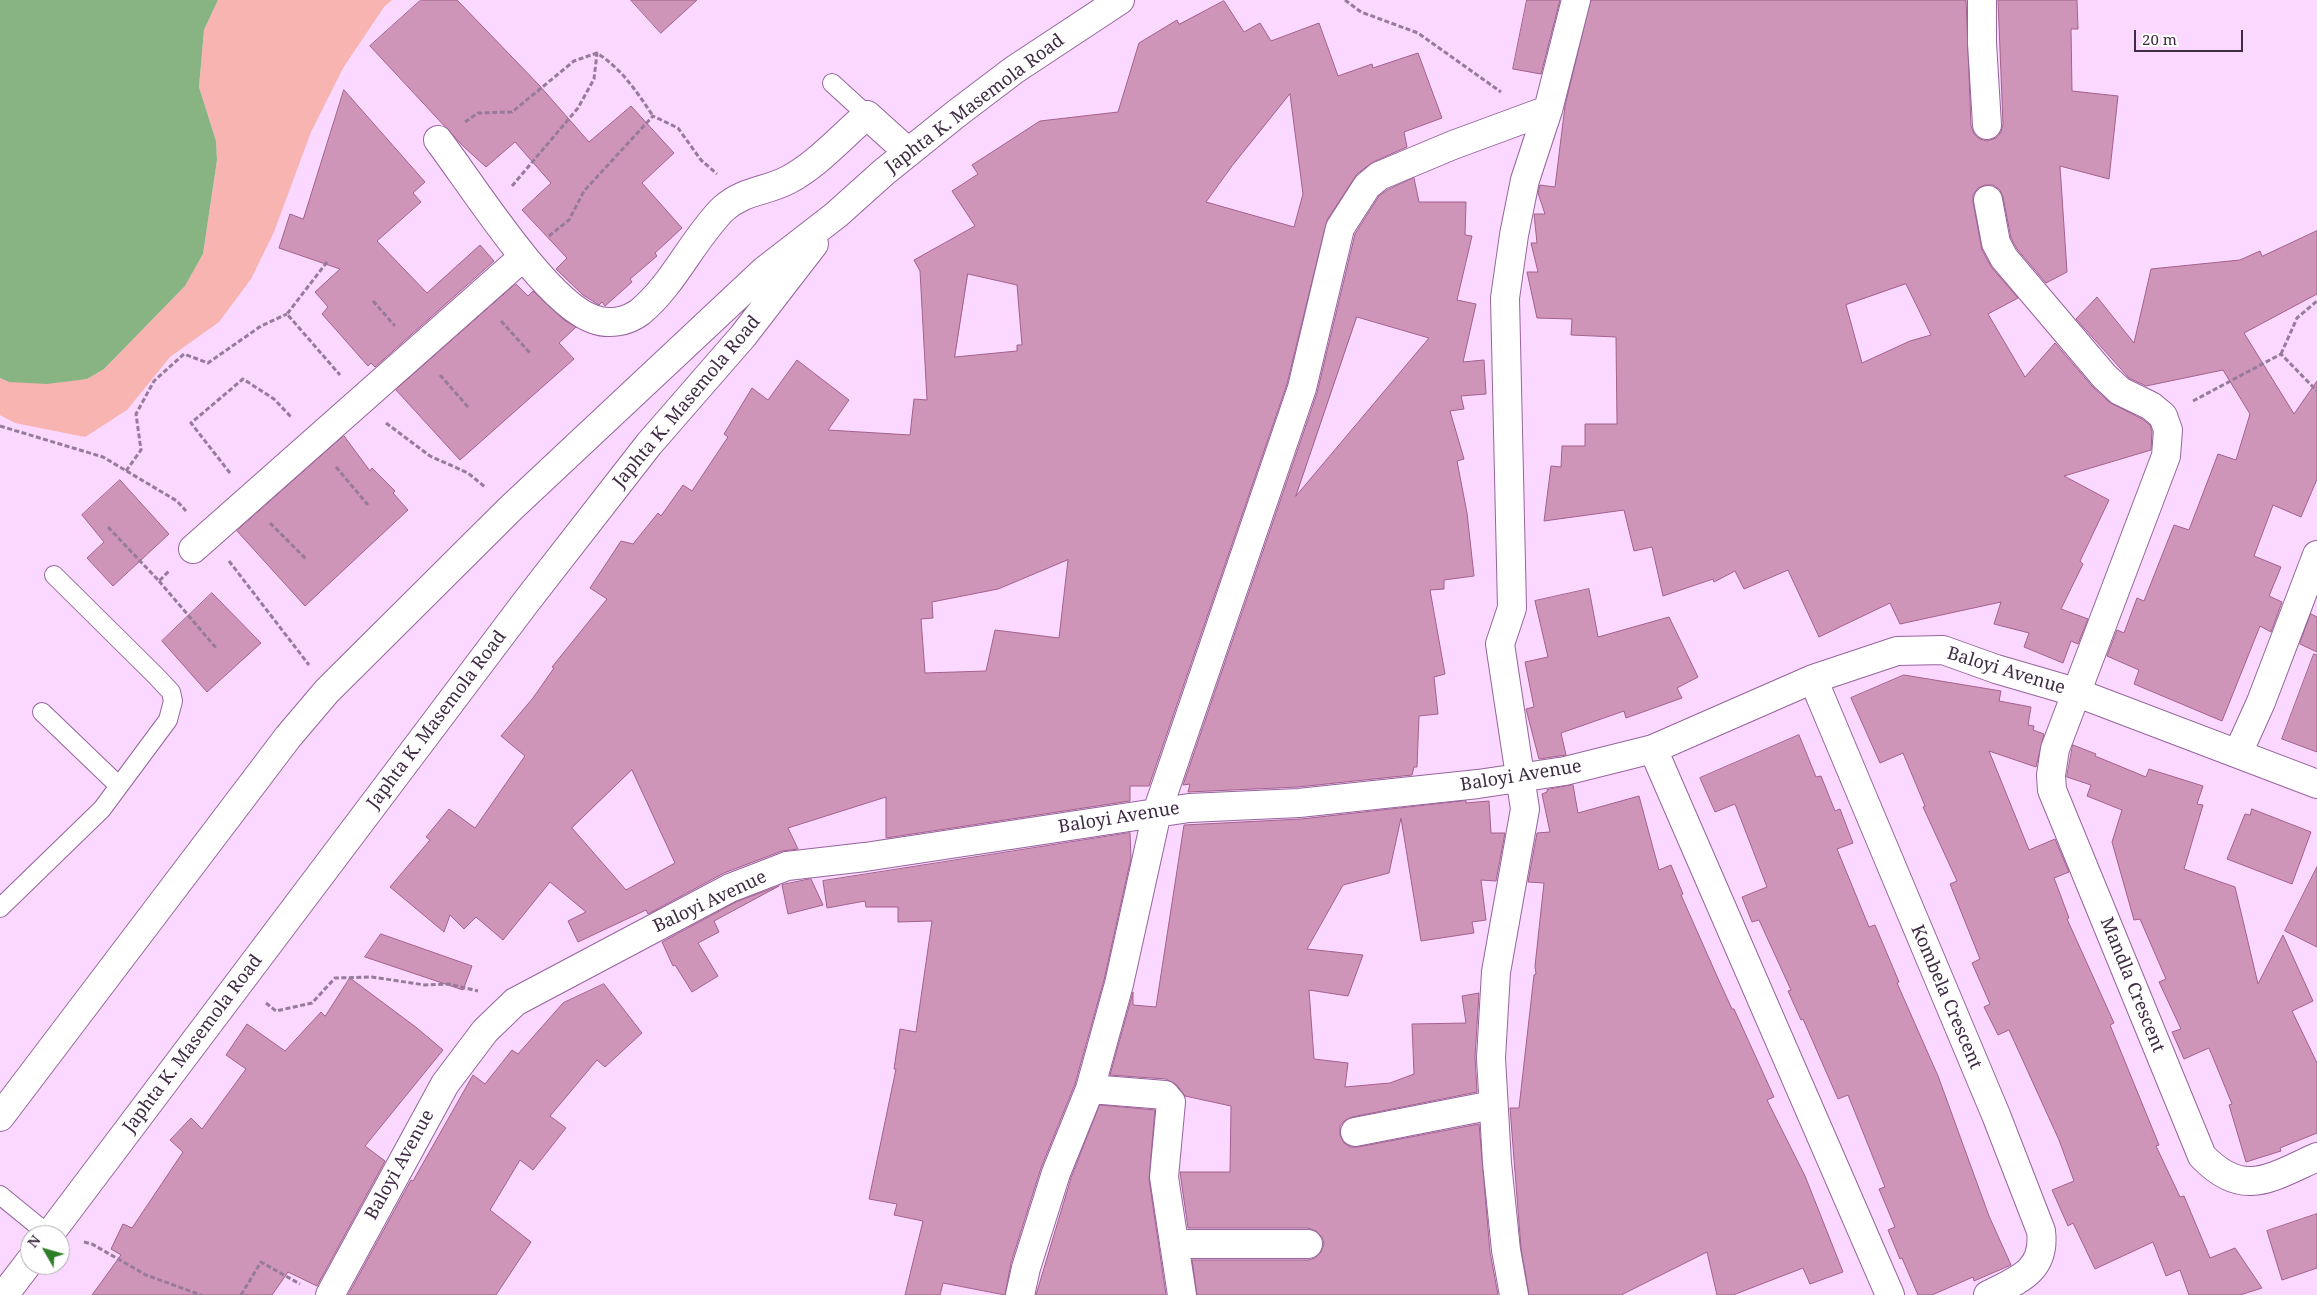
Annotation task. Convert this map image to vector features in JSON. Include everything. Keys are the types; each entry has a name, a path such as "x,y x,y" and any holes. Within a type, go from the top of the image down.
{"street":[{"name":"Japhta K. Masemola Road","path":"0,1117 288,737 327,690 511,508 765,270 836,215 908,152 1014,70 1120,0"},
{"path":"1514,1295 1504,1230 1493,1105 1491,1058 1496,972 1521,839 1524,809 1521,777 1500,644 1512,608 1505,298 1514,235 1525,180 1548,110 1576,0"},
{"path":"1982,0 1982,43 1987,125"},
{"path":"1020,1295 1026,1268 1056,1172 1090,1089 1120,984 1158,812 1302,388 1340,228 1367,186 1379,176 1548,110"},
{"path":"438,140 523,257 559,295 583,314 607,322 622,320 639,313 660,292 722,210 738,197 787,180 806,168 867,115 908,152"},
{"path":"1988,200 1996,244 2004,258 2104,376 2120,391 2150,406 2163,416"},
{"name":"Japhta K. Masemola Road","path":"57,1225 532,594 654,438 743,336 836,215"},
{"path":"193,549 523,257"},
{"name":"Baloyi Avenue","path":"2075,692 2166,456 2168,430 2163,416"},
{"path":"2238,753 2261,702 2317,555"},
{"name":"Baloyi Avenue","path":"330,1295 445,1084 485,1031 515,1002 730,888 788,866 865,857 1190,808 1298,803 1478,784 1565,771 1653,749 1813,678 1897,651 1943,650 1996,669 2075,692 2317,784"},
{"name":"Kombela Crescent","path":"1813,678 1996,1115 2041,1232 2043,1246 2040,1256 2032,1269 2019,1280 1988,1295"},
{"name":"Mandla Crescent","path":"2075,692 2055,749 2051,775 2052,790 2202,1156 2214,1169 2231,1179 2246,1183 2281,1173 2317,1158"},
{"path":"1653,749 1890,1295"},
{"path":"1090,1089 1165,1095 1171,1102 1164,1177 1182,1295"},
{"path":"1355,1132 1493,1105"},
{"path":"1174,1244 1308,1244"},
{"path":"4,1295 20,1274"}],"lane":[{"path":"832,83 867,115"},
{"path":"0,908 102,809 168,720 173,701 171,692 54,575"},
{"path":"42,712 119,786"},
{"path":"0,1195 37,1225"}],"path":[{"path":"1345,0 1361,12 1418,33 1504,94 1516,122"},
{"path":"597,53 613,63 633,86 653,116 678,128 701,160 726,182 738,197"},
{"path":"438,140 478,113 512,112 574,61 597,53"},
{"path":"487,207 502,196 544,151 578,108 594,80 597,53"},
{"path":"523,257 569,220 584,191 653,116"},
{"path":"478,297 530,353"},
{"path":"2163,416 2281,354 2297,318 2317,301"},
{"path":"126,471 142,450 136,414 154,381 184,354 208,363 261,326 287,314"},
{"path":"2281,354 2317,391"},
{"path":"108,527 159,581 217,649"},
{"path":"159,581 193,549"},
{"path":"240,981 276,1011 312,1003 335,978 372,976 425,985 449,984 515,1002"},
{"path":"76,1241 92,1244 146,1275 201,1295"},
{"path":"241,1295 261,1262 304,1286"}],"shaded area":[{"path":"0,0 218,0 204,30 199,87 216,141 217,160 203,254 185,286 104,369 87,379 47,384 9,382 0,378"},
{"path":"218,0 392,0 384,7 343,68 311,132 274,232 251,279 219,322 170,357 127,410 85,437 15,423 0,415 0,378 9,382 87,379 104,369 185,286 203,254 217,160 216,141 199,87 204,30"}],"building":[{"path":"421,0 457,0 539,85 589,142 631,106 674,153 642,183 682,228 655,253 657,256 630,279 632,282 605,306 602,302 599,305 583,295 556,269 567,258 522,210 551,183 515,142 486,167 463,146 370,46"},
{"path":"631,0 697,0 661,33"},
{"path":"1527,0 1560,0 1541,74 1513,69"},
{"path":"1591,0 1966,0 1971,126 1974,134 1980,139 1987,141 1996,138 2001,132 2003,124 1998,0 2077,0 2078,29 2071,29 2072,91 2118,96 2109,179 2060,166 2067,272 2046,283 2017,249 2011,238 2000,190 1993,185 1985,185 1978,188 1973,195 1982,250 1992,268 2018,298 1988,314 2025,377 2055,343 2092,386 2109,402 2142,419 2150,425 2152,432 2151,450 2064,476 2109,500 2080,561 2083,564 2061,609 2088,619 2078,644 2071,641 2063,663 2024,647 2029,633 1994,624 2001,602 1900,624 1890,603 1819,637 1788,570 1744,589 1735,571 1714,582 1713,579 1663,596 1652,547 1634,551 1624,510 1544,521 1551,466 1561,467 1562,446 1585,446 1585,424 1617,424 1616,337 1571,335 1572,319 1537,318 1527,272 1538,272 1531,243 1537,243 1534,214 1545,214 1538,193 1540,185 1555,187 1565,106","holes":["1906,284 1931,335 1910,341 1862,363 1846,305"]},
{"path":"1224,1 1244,32 1260,23 1271,41 1319,23 1338,76 1372,64 1373,68 1418,53 1442,118 1404,132 1407,147 1373,162 1357,174 1327,220 1287,384 1149,786 1130,786 1130,801 886,838 886,797 788,828 798,849 782,851 724,873 648,914 646,910 578,942 568,921 586,912 550,882 503,940 476,917 464,929 450,915 444,932 390,887 430,840 426,837 449,809 475,828 525,756 501,736 533,698 554,668 552,667 607,599 590,588 621,541 633,544 658,513 661,516 683,485 692,491 728,437 724,434 752,388 768,400 797,360 849,400 828,430 910,435 914,399 927,400 920,271 914,260 975,226 952,191 978,174 972,165 1040,121 1118,112 1139,43 1177,20 1179,24","holes":["1290,94 1303,194 1294,227 1206,202 1232,166","968,274 1017,285 1022,345 1017,345 1017,351 955,357","1068,560 1059,638 995,630 986,671 925,673 921,619 933,618 932,602 998,589","632,770 675,863 626,890 572,828"]},
{"path":"344,90 425,182 413,193 421,202 377,241 427,293 480,245 494,261 375,367 371,363 368,366 322,314 328,307 315,292 340,269 279,248 290,214 303,219"},
{"path":"1414,178 1419,202 1466,202 1465,235 1472,236 1457,300 1476,304 1463,362 1484,360 1486,394 1461,396 1464,409 1450,411 1464,459 1457,461 1467,513 1474,576 1444,580 1444,589 1430,590 1445,674 1434,677 1438,714 1419,716 1417,767 1414,767 1412,775 1298,787 1188,792 1190,784 1183,785 1317,393 1355,234 1379,196 1387,190","holes":["1357,317 1429,338 1296,496"]},
{"path":"2317,231 2317,294 2244,333 2294,414 2317,381 2317,479 2301,517 2273,505 2254,556 2281,567 2269,596 2282,602 2271,632 2260,626 2222,721 2134,684 2139,670 2107,656 2117,630 2124,633 2137,598 2144,601 2174,525 2189,530 2218,454 2236,460 2250,414 2223,370 2146,386 2129,378 2076,319 2097,297 2134,343 2151,269 2240,260 2260,251 2262,256"},
{"path":"516,284 528,296 533,291 564,320 576,327 559,343 574,359 460,460 396,390"},
{"path":"344,436 370,471 372,468 395,491 393,493 408,510 305,606 237,531"},
{"path":"120,480 169,534 113,586 87,558 104,542 82,515"},
{"path":"1589,589 1598,637 1669,617 1698,677 1677,688 1682,698 1626,718 1624,711 1561,733 1566,755 1539,759 1526,709 1534,707 1525,662 1548,657 1535,601"},
{"path":"212,593 261,643 207,692 162,641"},
{"path":"2311,614 2317,617 2317,652 2300,644"},
{"path":"2314,654 2317,655 2317,752 2282,739"},
{"path":"1904,675 2001,691 1999,701 2031,707 2028,725 2034,726 2033,730 2044,734 2036,767 1989,751 2029,850 2055,839 2069,872 2054,878 2069,918 2067,919 2114,1023 2110,1025 2159,1145 2156,1146 2180,1197 2184,1196 2210,1258 2235,1248 2262,1288 2240,1295 2189,1295 2180,1270 2166,1276 2153,1242 2095,1269 2073,1223 2068,1226 2052,1190 2074,1181 2059,1140 2009,1030 1998,1035 1984,1007 1990,1004 1972,963 1980,959 1950,884 1957,881 1923,807 1925,806 1903,753 1880,763 1851,698"},
{"path":"1799,735 1816,777 1821,776 1835,811 1840,809 1853,843 1837,849 1869,927 1875,925 1899,982 1897,983 1938,1076 1989,1216 2011,1265 1974,1281 1973,1277 1932,1295 1918,1295 1902,1258 1900,1259 1888,1230 1895,1227 1879,1189 1885,1187 1848,1095 1838,1099 1803,1019 1801,1020 1788,991 1791,990 1759,920 1752,922 1742,897 1767,887 1735,804 1715,812 1700,778"},
{"path":"2073,745 2146,777 2149,769 2203,786 2197,804 2203,805 2184,869 2235,887 2258,984 2283,935 2313,1001 2292,1011 2317,1063 2317,1133 2280,1148 2281,1151 2246,1162 2229,1105 2232,1104 2209,1048 2184,1059 2172,1032 2181,1029 2159,982 2166,979 2140,919 2134,920 2112,842 2122,810 2087,796 2091,785 2067,777"},
{"path":"1573,785 1578,813 1639,796 1659,870 1671,865 1683,894 1681,895 1716,974 1774,1097 1767,1100 1805,1176 1843,1272 1810,1284 1803,1268 1733,1295 1717,1295 1707,1252 1621,1295 1529,1295 1521,1248 1510,1108 1519,1108 1534,975 1536,974 1535,966 1544,883 1528,882 1537,833 1550,832 1542,794 1547,792 1547,790"},
{"path":"1466,801 1466,803 1489,801 1491,833 1505,833 1496,881 1481,880 1486,920 1472,922 1474,933 1421,941 1401,818 1389,873 1343,885 1307,949 1363,955 1348,996 1309,990 1314,1059 1348,1063 1345,1087 1390,1083 1414,1074 1412,1024 1466,1023 1462,996 1479,993 1475,1057 1477,1092 1352,1117 1344,1121 1340,1126 1340,1135 1344,1143 1350,1147 1358,1147 1479,1124 1490,1252 1498,1295 1197,1295 1192,1260 1308,1260 1315,1258 1321,1252 1324,1244 1322,1237 1316,1231 1308,1228 1188,1228 1180,1172 1230,1172 1231,1106 1185,1096 1177,1085 1166,1079 1110,1075 1133,992 1133,1005 1156,1007 1184,825 1301,819"},
{"path":"2252,809 2311,832 2292,884 2227,859 2245,814 2250,815"},
{"path":"1130,833 1131,858 1104,980 1075,1084 1041,1168 1011,1263 1005,1295 943,1283 940,1295 905,1295 923,1221 894,1215 897,1204 869,1199 896,1069 894,1069 900,1029 916,1032 932,921 898,922 898,907 866,907 865,901 827,908 823,881"},
{"path":"2317,867 2317,947 2285,931"},
{"path":"811,879 823,905 788,914 782,885"},
{"path":"779,886 714,921 719,932 698,943 718,976 692,992 675,965 673,966 662,942 736,902"},
{"path":"381,934 472,966 463,990 365,957"},
{"path":"350,978 443,1050 365,1146 385,1161 317,1286 288,1272 272,1295 92,1295 121,1255 111,1249 123,1224 132,1228 183,1152 170,1140 191,1118 202,1129 246,1069 226,1055 247,1024 285,1051 321,1012 325,1016"},
{"path":"604,984 642,1033 605,1067 597,1060 550,1116 566,1128 533,1170 520,1160 490,1210 531,1242 496,1295 348,1295 411,1180 413,1181 473,1075 485,1084 512,1050 518,1054 563,1003"},
{"path":"1100,1105 1155,1110 1149,1179 1166,1295 1036,1295 1071,1178"},
{"path":"2317,1214 2317,1268 2282,1280 2267,1231"}]}
